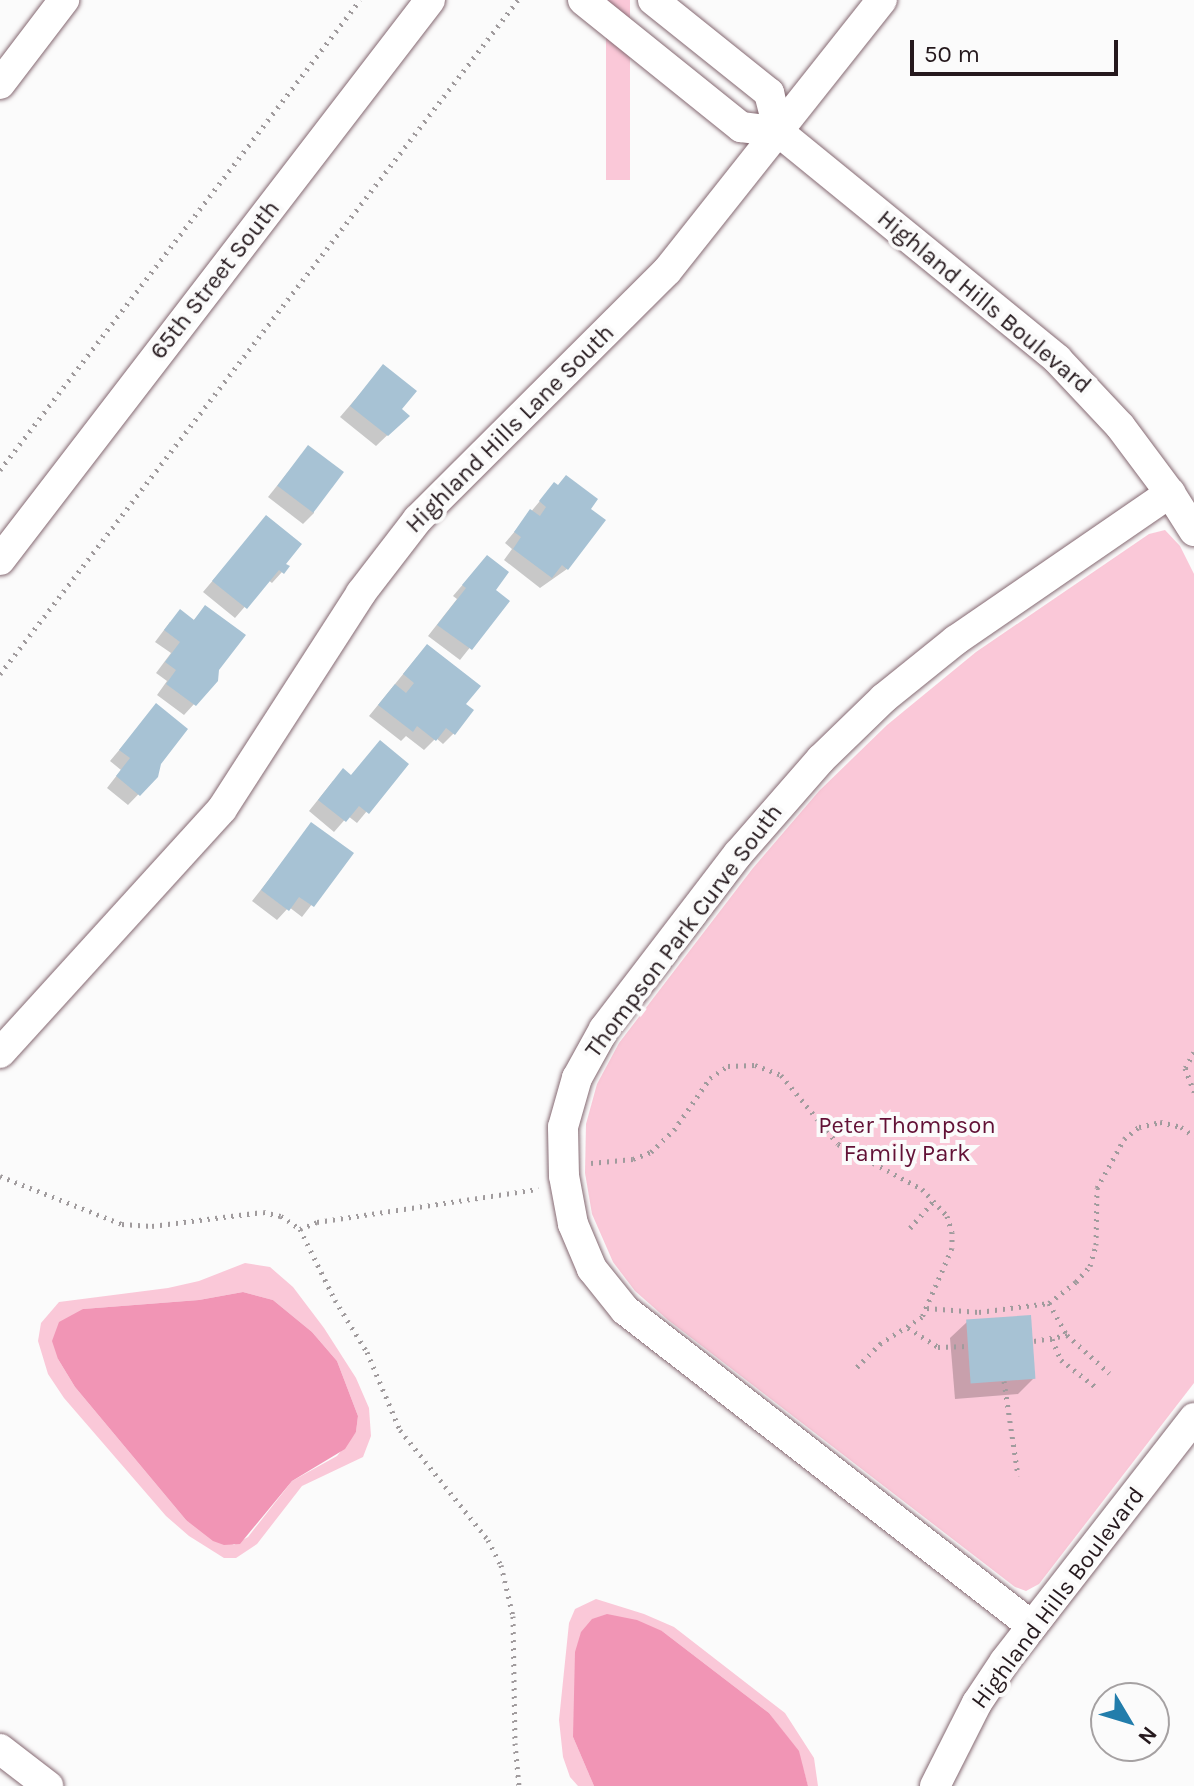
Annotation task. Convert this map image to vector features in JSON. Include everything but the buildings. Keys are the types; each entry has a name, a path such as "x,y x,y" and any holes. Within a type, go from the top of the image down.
{"street":[{"path":"0,84 64,0"},
{"name":"65th Street South","path":"0,560 430,0"},
{"path":"583,0 741,127 779,132 769,93 653,0"},
{"name":"Highland Hills Lane South","path":"0,1053 222,809 361,593 418,519 667,271 882,0"},
{"name":"Highland Hills Boulevard","path":"779,132 1057,359 1120,426 1194,531"},
{"name":"Thompson Park Curve South","path":"1032,1626 625,1310 592,1269 573,1224 564,1176 563,1127 577,1078 604,1029 722,874 810,770 884,698 956,640 1170,493"},
{"name":"Highland Hills Boulevard","path":"935,1786 982,1696 1032,1626 1194,1418"},
{"path":"0,1749 48,1786"}],"path":[{"path":"0,470 360,0"},
{"path":"0,674 518,0"},
{"path":"1194,1052 1185,1068 1194,1092"},
{"path":"596,1161 633,1159 651,1152 674,1130 710,1078 728,1066 755,1065 771,1069 787,1080 838,1144 914,1183 934,1200 949,1222 953,1246 927,1308 908,1328 881,1343 854,1370"},
{"path":"927,1308 979,1312 1049,1303 1076,1282 1090,1266 1096,1245 1097,1188 1124,1139 1139,1127 1160,1122 1181,1127 1194,1136"},
{"path":"0,1176 122,1224 152,1226 263,1212 281,1216 300,1229 335,1300 367,1352 400,1430 488,1540 501,1565 513,1616 519,1786"},
{"path":"300,1229 317,1222 533,1191"},
{"path":"910,1228 934,1200"},
{"path":"1049,1303 1067,1335 1109,1373"},
{"path":"908,1328 938,1347 968,1346"},
{"path":"1034,1341 1067,1335"},
{"path":"1052,1339 1061,1360 1097,1388"},
{"path":"1004,1381 1018,1476"}],"green space":[{"path":"606,0 630,0 630,180 606,180"},
{"name":"Peter Thompson Family Park","path":"1165,530 1180,546 1194,574 1194,1383 1039,1584 1026,1591 1015,1587 668,1320 635,1291 613,1262 592,1214 585,1173 586,1124 597,1084 619,1043 753,868 819,791 887,725 976,652 1149,534"},
{"path":"245,1263 270,1267 293,1287 324,1328 356,1378 369,1408 371,1436 363,1457 302,1486 257,1544 236,1558 224,1558 189,1536 166,1516 64,1398 48,1374 38,1341 41,1323 59,1302 199,1281","holes":["243,1292 273,1300 312,1332 337,1361 358,1416 356,1432 337,1456 292,1481 248,1537 234,1545 186,1520 75,1387 58,1359 83,1309 199,1300"]},
{"path":"596,1599 674,1627 785,1713 814,1758 818,1786 808,1786 798,1751 769,1713 662,1631 573,1737 594,1786 578,1786 570,1777 563,1757 559,1720 569,1623 575,1609"}],"shaded area":[{"path":"243,1292 273,1300 312,1332 337,1361 358,1416 356,1432 345,1449 292,1481 240,1544 224,1545 213,1541 186,1520 75,1387 58,1359 52,1341 59,1322 83,1309 199,1300"},
{"path":"607,1614 637,1620 662,1631 769,1713 799,1751 808,1786 594,1786 573,1737 575,1652 581,1632 592,1619"}]}
